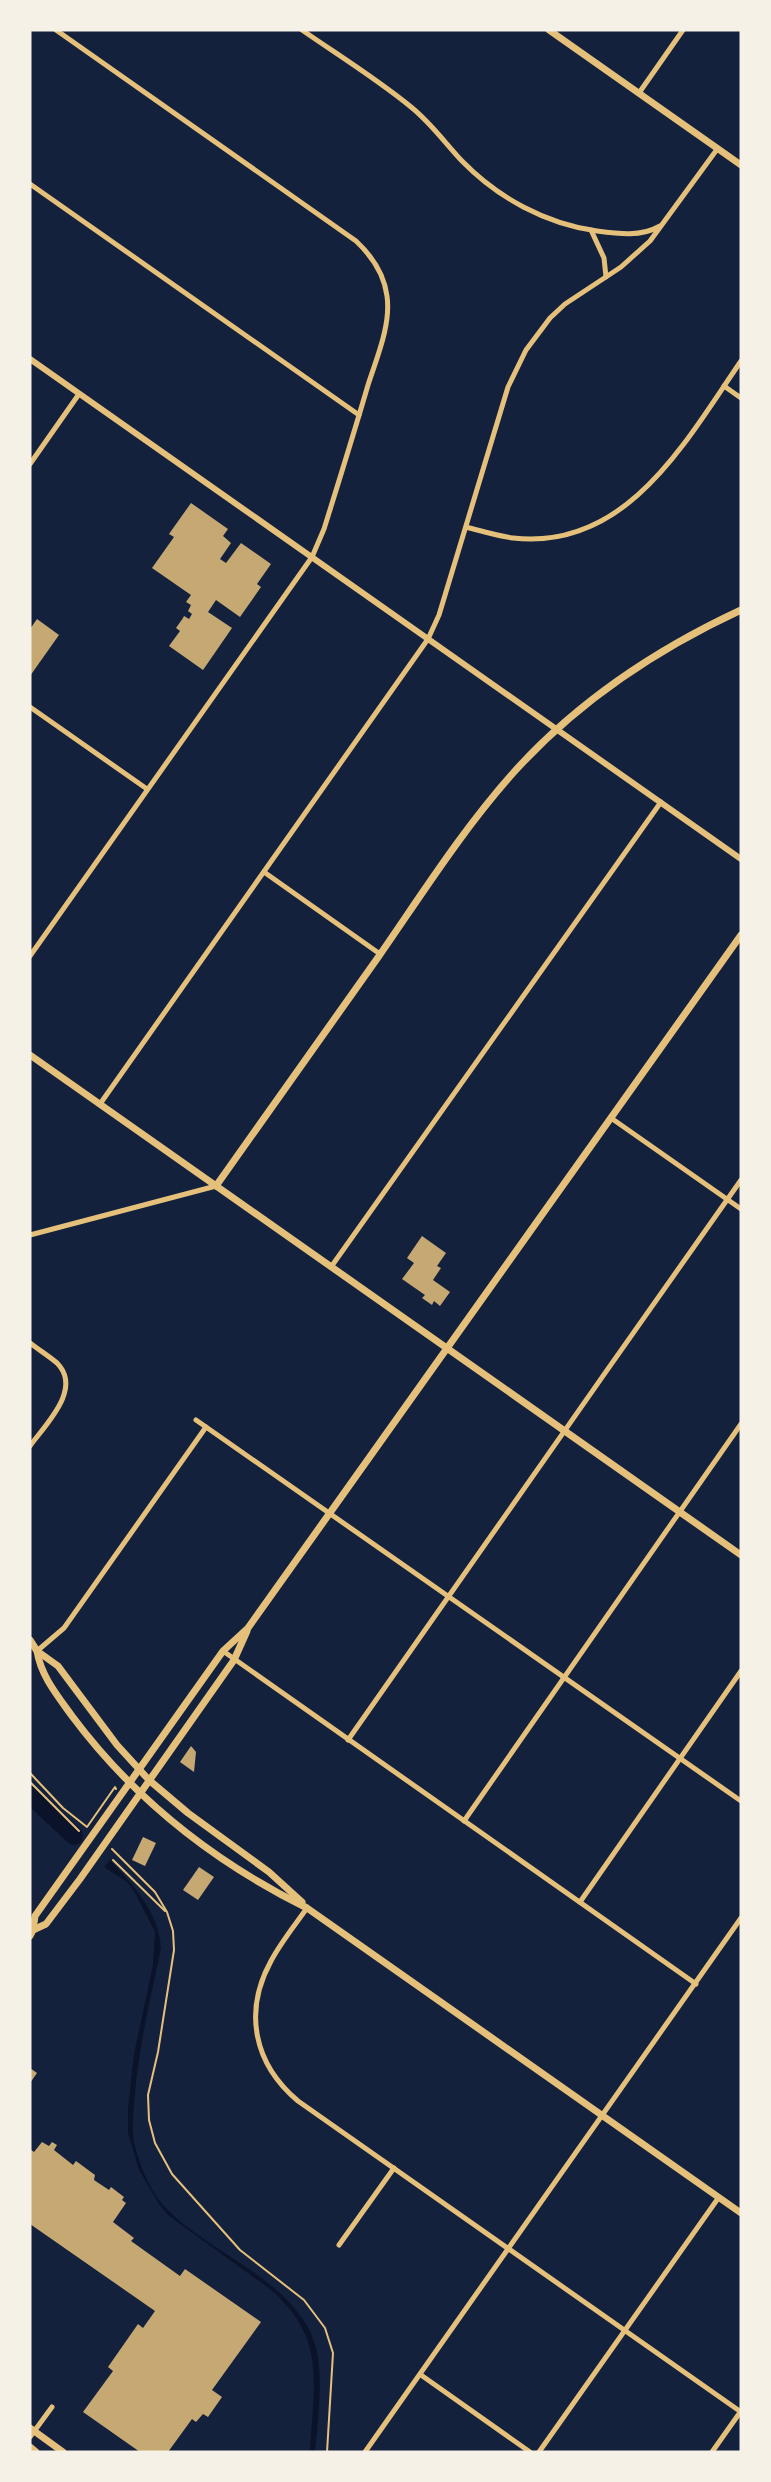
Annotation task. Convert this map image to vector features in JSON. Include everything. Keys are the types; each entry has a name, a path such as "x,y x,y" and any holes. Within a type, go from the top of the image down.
{"main road":[{"path":"549,30 741,165"},
{"path":"216,1186 484,809 515,771 597,694 631,670 706,626 741,610"},
{"path":"31,1931 35,1916 223,1651 248,1628 741,934"},
{"path":"30,1055 741,1555"},
{"path":"31,1931 46,1924 140,1794 234,1660 248,1628"},
{"path":"30,1640 37,1651 44,1676 85,1734 129,1784 207,1849 259,1883 307,1908 741,2213"},
{"path":"37,1651 53,1660 103,1727 149,1780 188,1813 269,1872 307,1908"},
{"path":"31,2432 64,2452"},
{"path":"30,2448 36,2452"}],"street":[{"path":"30,956 312,557 324,529 386,323 387,295 376,263 356,241 56,30"},
{"path":"302,30 410,106 428,121 462,161 499,192 539,215 611,233 644,233 668,219"},
{"path":"639,93 683,30"},
{"path":"100,1104 428,639 439,615 508,387 526,350 537,333 565,304 635,255 668,219 718,148"},
{"path":"30,184 359,415"},
{"path":"591,230 604,258 606,277"},
{"path":"30,359 741,859"},
{"path":"466,527 494,535 532,539 567,534 603,521 657,478 741,361"},
{"path":"724,386 741,398"},
{"path":"30,464 79,394"},
{"path":"30,707 147,789"},
{"path":"331,1266 661,802"},
{"path":"264,872 380,954"},
{"path":"611,1118 741,1209"},
{"path":"348,1740 741,1180"},
{"path":"30,1235 216,1186"},
{"path":"30,1343 58,1364 67,1384 62,1399 30,1446"},
{"path":"197,1420 741,1801"},
{"path":"464,1821 741,1424"},
{"path":"37,1651 64,1628 206,1427"},
{"path":"223,1651 696,1984"},
{"path":"580,1902 741,1671"},
{"path":"307,1908 270,1962 258,1991 255,2020 260,2049 275,2078 287,2091 394,2168 741,2411 712,2452"},
{"path":"365,2452 741,1919"},
{"path":"340,2245 394,2168"},
{"path":"539,2452 719,2197"},
{"path":"421,2375 530,2452"},
{"path":"31,2432 52,2407"}],"path":[{"path":"30,1773 63,1808 87,1827"},
{"path":"30,1782 79,1831"},
{"path":"112,1848 147,1882 167,1912 173,1931 174,1950 158,2052 148,2095 149,2120 155,2143 172,2174 240,2250 304,2300 325,2328 334,2353 327,2452"},
{"path":"113,1860 167,1912"}],"water":[{"path":"110,1860 136,1889 150,1911 161,1948 137,2075 133,2130 139,2159 150,2186 166,2208 184,2225 274,2288 294,2307 308,2328 317,2352 320,2376 315,2452 310,2452 313,2364 301,2326 270,2289 169,2216 139,2170 128,2133 128,2108 134,2054 153,1965 155,1932 127,1882 104,1867"}],"building":[{"path":"191,503 228,529 223,536 231,543 220,559 226,563 241,543 271,564 257,584 261,587 240,617 216,600 208,612 232,628 203,670 169,646 180,631 176,628 184,616 189,619 192,614 188,611 191,605 186,602 191,595 152,568 174,537 169,534"},
{"path":"37,619 59,635 30,676 30,629"},
{"path":"422,1236 446,1253 437,1266 441,1268 433,1280 450,1292 440,1306 434,1301 432,1305 422,1298 425,1295 402,1279 414,1263 407,1258"},
{"path":"191,1746 196,1752 194,1772 180,1762"},
{"path":"143,1837 156,1843 145,1866 132,1860"},
{"path":"199,1867 214,1877 198,1900 183,1890"},
{"path":"30,2068 37,2073 30,2083"},
{"path":"42,2142 49,2146 52,2142 57,2145 54,2150 73,2165 76,2161 95,2175 94,2180 109,2190 111,2187 124,2197 122,2200 126,2203 113,2222 134,2238 131,2241 180,2276 185,2269 261,2322 212,2390 222,2397 208,2417 203,2414 196,2422 192,2419 168,2452 140,2452 83,2412 113,2371 108,2367 138,2324 143,2328 155,2311 30,2224 30,2149 34,2152"}],"waterway":[{"path":"30,1795 74,1836"}]}
